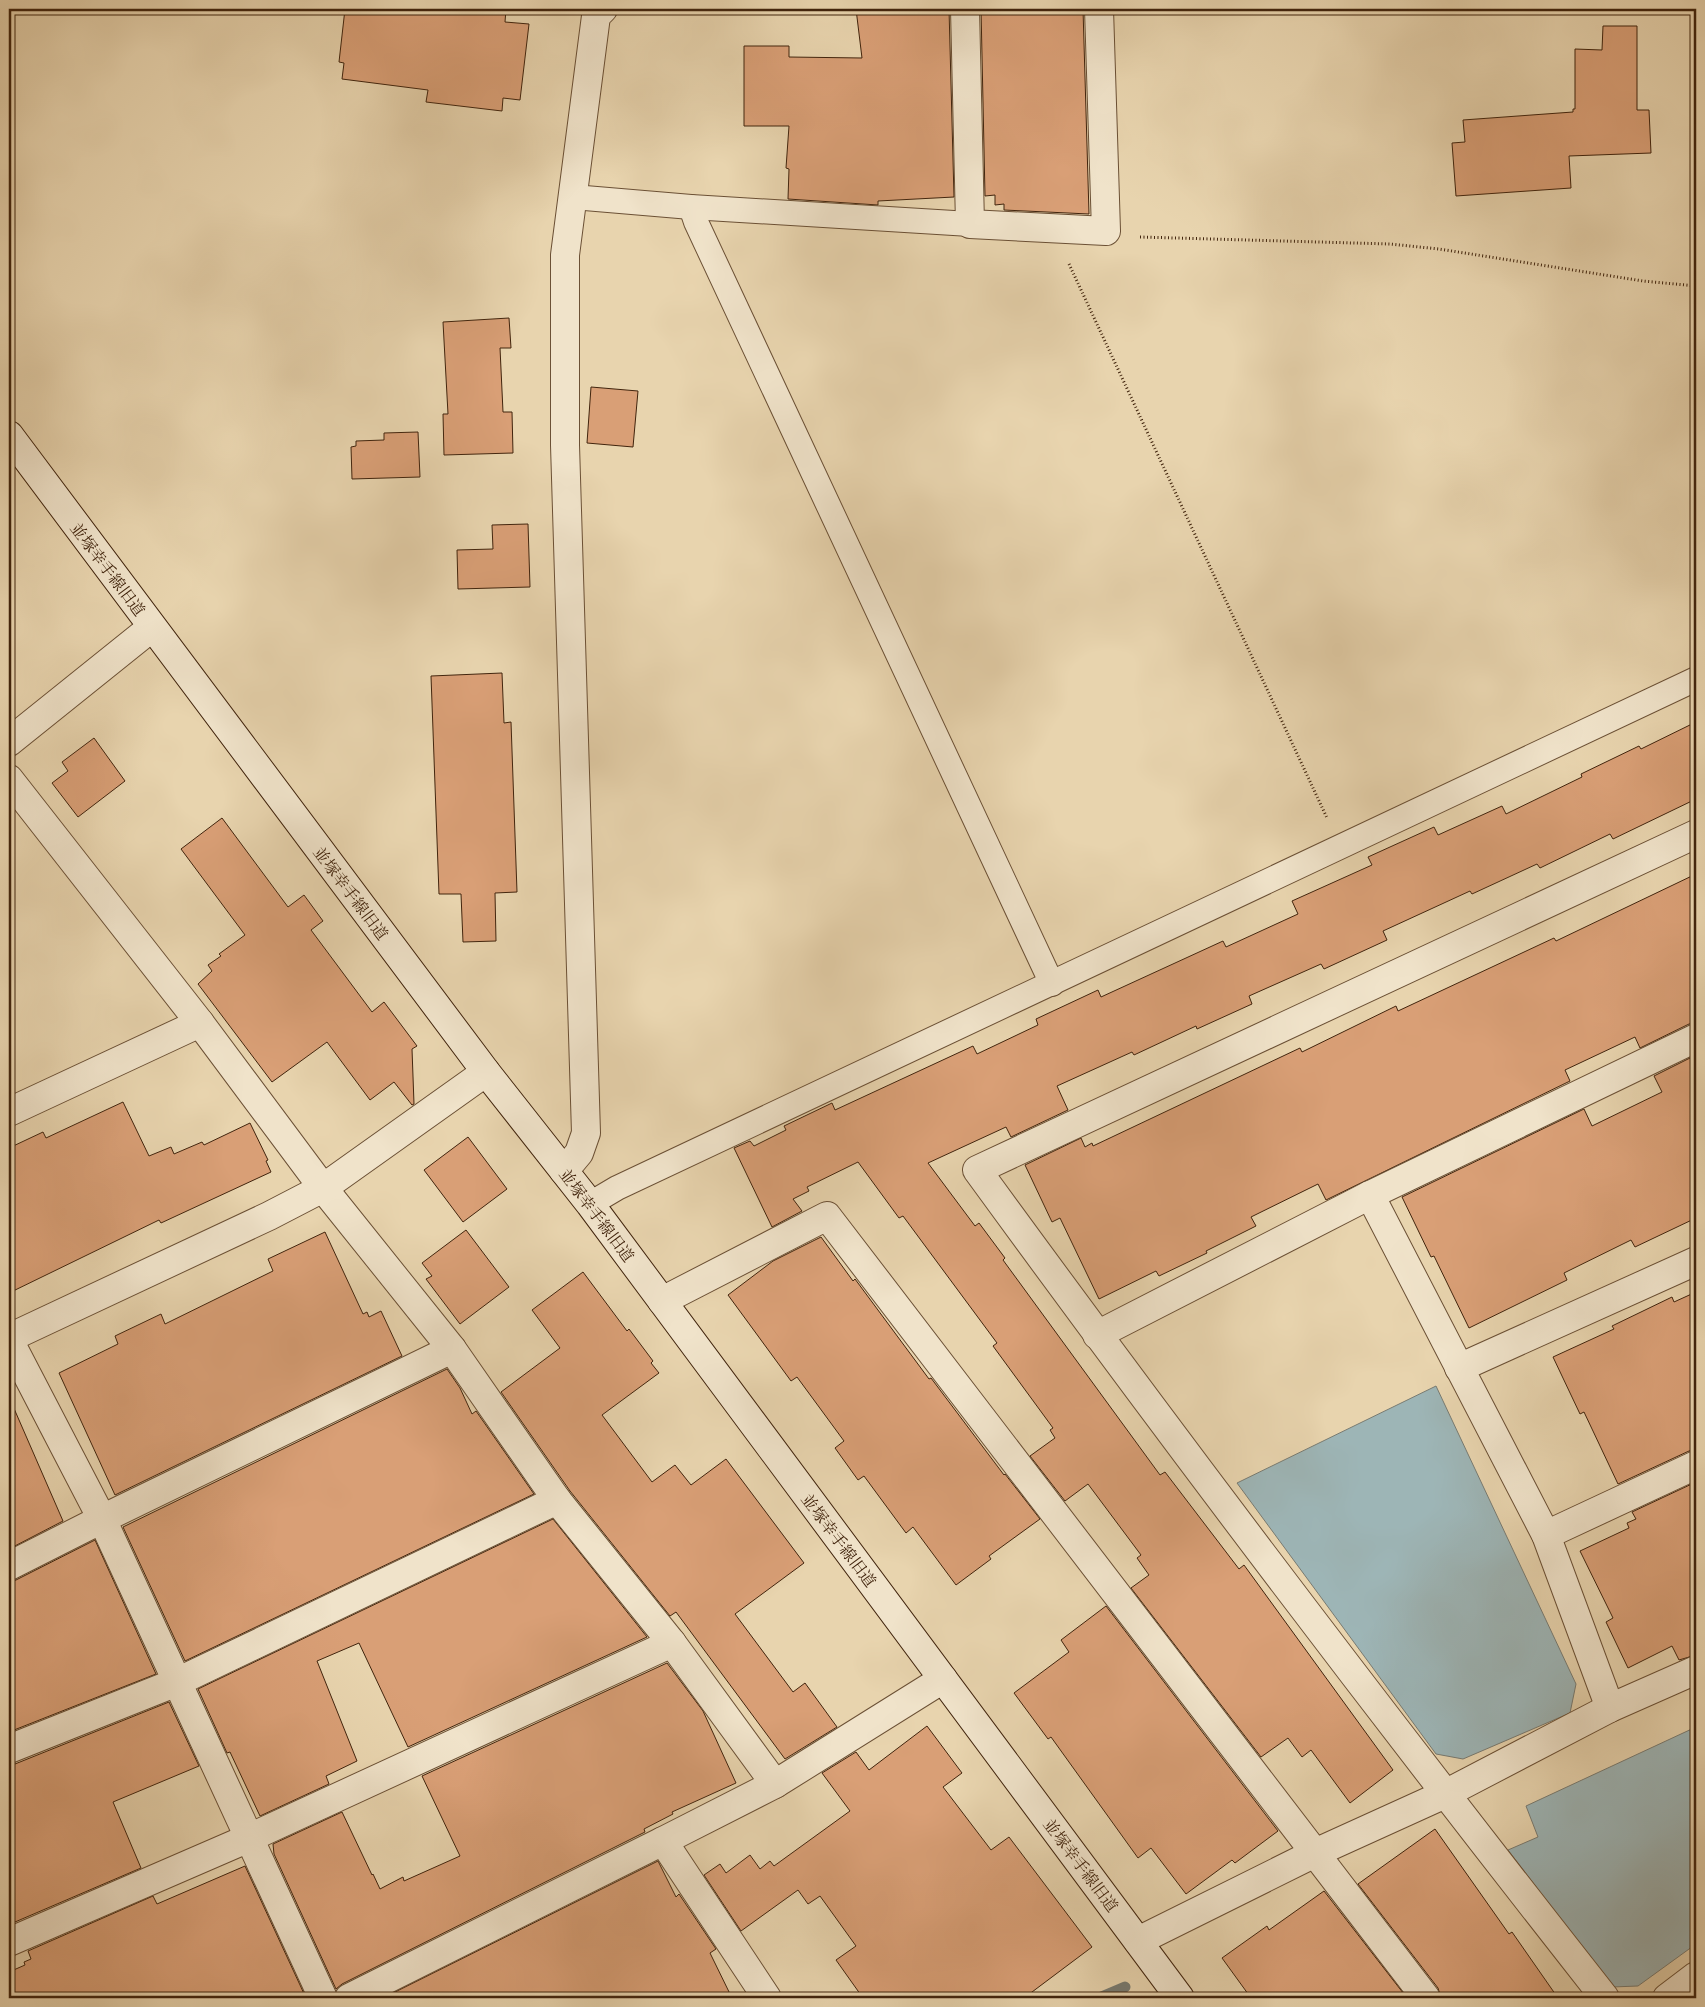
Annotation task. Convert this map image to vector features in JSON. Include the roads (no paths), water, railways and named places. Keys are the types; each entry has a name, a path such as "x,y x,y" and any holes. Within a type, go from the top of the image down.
{"street":[{"path":"564,1171 580,1153 586,1133 565,445 565,255 596,16 602,9"},
{"path":"965,9 970,224 1106,231 1099,9"},
{"name":"並塚幸手線旧道","path":"9,435 151,628 486,1072 590,1204 1180,1998"},
{"path":"9,742 151,628"},
{"path":"9,779 200,1023 323,1188 452,1349 558,1500 672,1643 775,1784"},
{"path":"1605,1998 1445,1794 1097,1335 978,1170 1696,834"},
{"path":"9,1112 200,1023"},
{"path":"1097,1335 1370,1196 1696,1038"},
{"path":"323,1998 102,1519 9,1339 269,1216 323,1188 486,1072"},
{"path":"1370,1196 1546,1536 1610,1708"},
{"path":"662,1301 827,1216 1426,1998"},
{"path":"1459,1368 1696,1261"},
{"path":"9,1566 452,1349"},
{"path":"1546,1536 1696,1465"},
{"path":"9,1749 177,1682 558,1500"},
{"path":"9,1942 249,1838 672,1643"},
{"path":"1138,1941 1315,1853 1445,1794 1610,1708 1696,1670"},
{"path":"349,1998 775,1784 942,1679"},
{"path":"663,1841 767,1998"},
{"path":"1667,1998 1696,1976"}],"lane":[{"path":"573,197 691,207 970,224"},
{"path":"691,207 696,222 1052,984"},
{"path":"590,1204 617,1188 1696,679"}],"water":[{"path":"1436,1386 1576,1684 1570,1713 1463,1759 1436,1754 1237,1483"},
{"path":"1696,1727 1696,1944 1638,1986 1612,1987 1508,1850 1538,1837 1526,1806"}],"waterway":[{"path":"1099,1998 1125,1987"}]}
